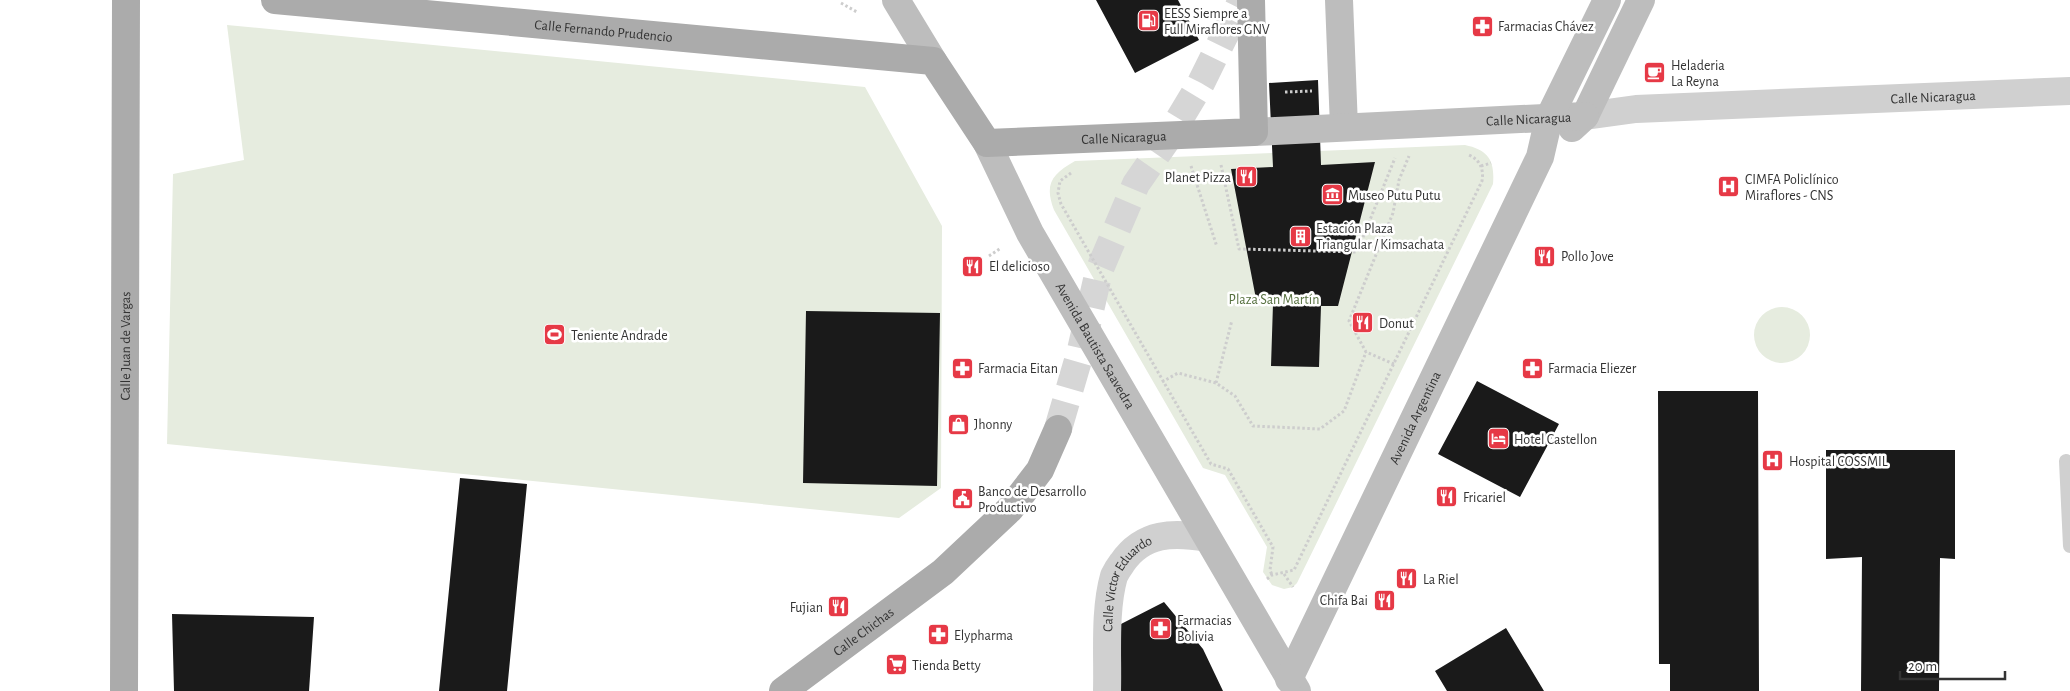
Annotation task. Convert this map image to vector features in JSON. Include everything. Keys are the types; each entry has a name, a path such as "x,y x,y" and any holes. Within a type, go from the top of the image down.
{"main road":[{"name":"Calle Juan de Vargas","path":"124,691 126,0"},
{"name":"Calle Fernando Prudencio","path":"274,0 933,61"},
{"name":"Avenida Bautista Saavedra","path":"896,0 933,61 987,143 1030,232 1293,685"},
{"path":"1251,0 1254,132"},
{"path":"1339,0 1344,127"},
{"name":"Avenida Argentina","path":"1293,685 1540,157 1549,118 1607,0"},
{"name":"Avenida Argentina","path":"1540,157 1585,116 1641,0"},
{"name":"Calle Nicaragua","path":"987,143 1585,116"},
{"name":"Calle Chichas","path":"783,691 943,572 1010,509 1040,470 1058,429"}],"street":[{"name":"Calle Nicaragua","path":"1585,116 1636,109 2070,91"},
{"name":"Calle Victor Eduardo","path":"1107,691 1110,600 1115,574 1130,551 1156,536 1183,534 1207,538"}],"lane":[{"path":"2066,461 2070,546"}],"path":[{"path":"841,3 857,12"},
{"path":"1284,92 1322,91"},
{"path":"1267,579 1294,570 1482,181 1484,173 1481,166 1475,158 1465,153"},
{"path":"1221,164 1239,249 1357,252 1396,155"},
{"path":"1394,364 1366,352 1349,321 1393,213 1399,180 1407,160"},
{"path":"1481,166 1491,163"},
{"path":"1181,166 1199,165"},
{"path":"1190,166 1217,246"},
{"path":"1060,181 1068,174 1078,170"},
{"path":"1056,174 1060,181 1058,193 1061,204 1162,382 1211,464 1228,470 1273,547 1270,570 1272,576"},
{"path":"1058,219 1067,214"},
{"path":"989,256 1001,248"},
{"path":"1216,383 1232,320"},
{"path":"1162,382 1178,373 1216,383 1235,396 1253,426 1320,429 1344,411 1366,352"},
{"path":"1284,574 1293,587"}],"green space":[{"name":"Teniente Andrade","path":"227,25 865,87 942,226 941,488 899,518 167,444 173,174 244,160"},
{"name":"Plaza San Martín","path":"1465,145 1479,150 1488,157 1493,168 1493,184 1297,583 1293,587 1284,589 1272,585 1263,572 1267,547 1225,475 1203,468 1054,210 1050,193 1052,181 1061,170 1075,161"},
{"path":"1777,307 1787,307 1802,315 1808,324 1810,335 1808,346 1802,355 1787,363 1777,363 1766,358 1759,351 1754,340 1754,330 1759,319 1766,312"}],"building":[{"path":"1096,0 1178,0 1199,40 1135,73"},
{"name":"Estación Plaza Triangular / Kimsachata","path":"1318,80 1321,165 1375,162 1338,306 1321,306 1319,367 1271,366 1273,304 1257,304 1231,169 1273,167 1269,83"},
{"path":"806,311 940,313 937,486 803,483"},
{"name":"Hotel Castellon","path":"1477,381 1559,424 1520,497 1438,454"},
{"path":"1658,391 1758,391 1759,691 1670,691 1670,664 1659,664"},
{"path":"1826,450 1955,450 1955,559 1940,558 1939,691 1861,691 1862,557 1826,559"},
{"path":"460,478 527,484 507,691 439,691"},
{"path":"1164,602 1203,649 1223,691 1120,691 1121,624"},
{"path":"172,614 314,617 309,691 174,691"},
{"path":"1506,628 1544,691 1447,691 1435,671"}],"tunnel":[{"path":"1058,429 1081,350 1099,271 1136,184 1168,138 1201,83 1242,0"}],"place":[{"name":"EESS Siempre a Full Miraflores GNV","path":"1148,21"},
{"name":"Farmacias Chávez","path":"1482,26"},
{"name":"Heladeria La Reyna","path":"1655,73"},
{"name":"Planet Pizza","path":"1247,177"},
{"name":"CIMFA Policlínico Miraflores - CNS","path":"1729,187"},
{"name":"Museo Putu Putu","path":"1332,195"},
{"name":"Estación Plaza Triangular / Kimsachata","path":"1300,236"},
{"name":"Pollo Jove","path":"1545,256"},
{"name":"El delicioso","path":"973,266"},
{"name":"Donut","path":"1363,323"},
{"name":"Teniente Andrade","path":"555,335"},
{"name":"Farmacia Eitan","path":"962,368"},
{"name":"Farmacia Eliezer","path":"1532,368"},
{"name":"Jhonny","path":"958,424"},
{"name":"Hotel Castellon","path":"1498,439"},
{"name":"Hospital COSSMIL","path":"1773,461"},
{"name":"Fricariel","path":"1447,497"},
{"name":"Banco de Desarrollo Productivo","path":"962,499"},
{"name":"La Riel","path":"1407,579"},
{"name":"Chifa Bai","path":"1384,600"},
{"name":"Fujian","path":"839,607"},
{"name":"Farmacias Bolivia","path":"1161,628"},
{"name":"Elypharma","path":"938,635"},
{"name":"Tienda Betty","path":"896,665"}]}
